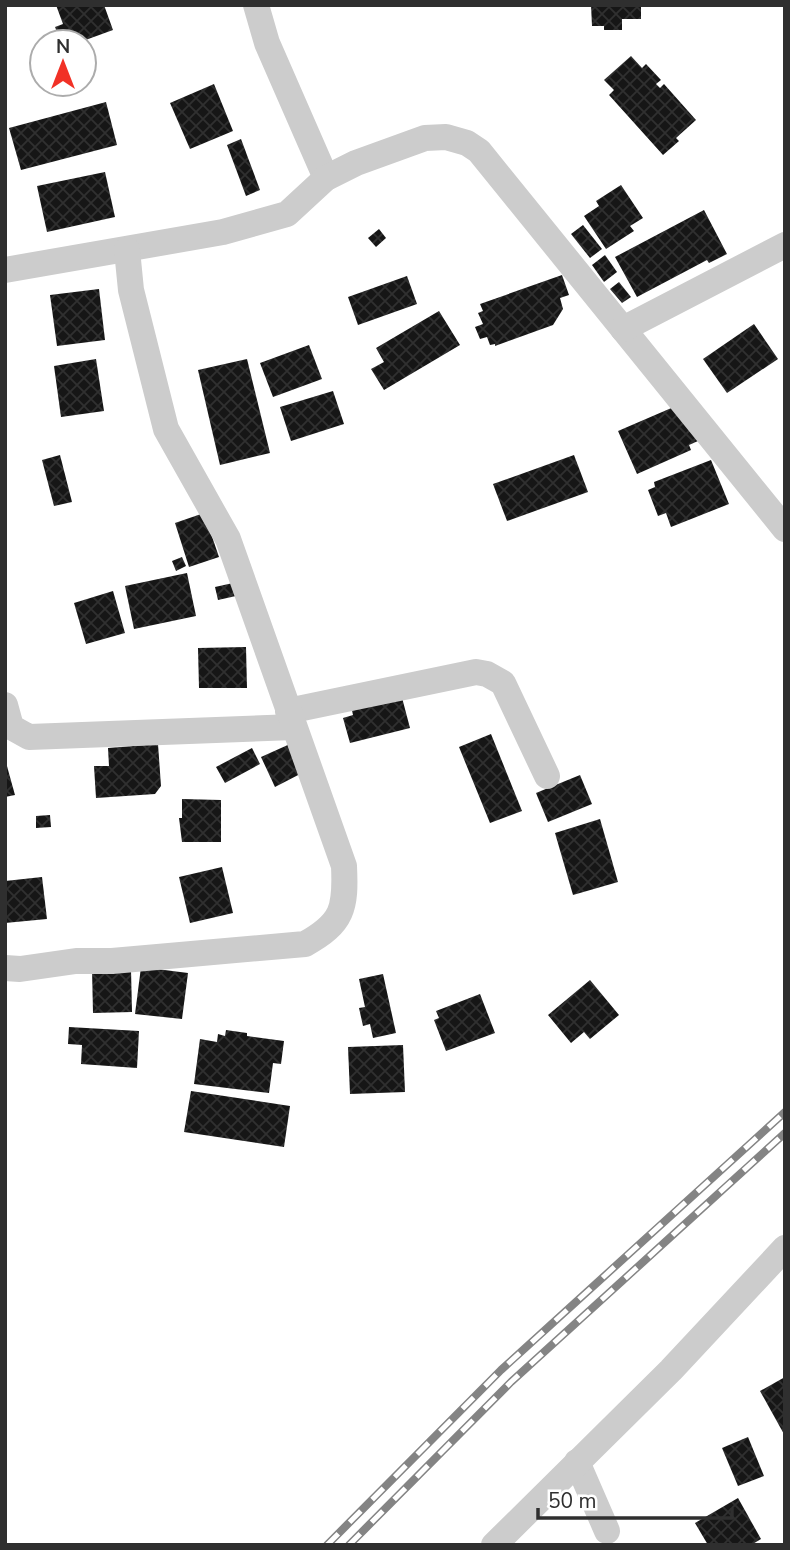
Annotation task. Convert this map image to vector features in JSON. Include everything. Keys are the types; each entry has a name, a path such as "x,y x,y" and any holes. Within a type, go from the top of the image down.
{"street":[{"path":"256,5 267,43 326,178"},
{"path":"5,270 223,232 287,214 326,178 356,163 425,138 446,137 467,143 479,151 785,529"},
{"path":"623,329 785,245"},
{"path":"5,968 20,969 76,961 112,961 305,944 326,933 338,919 345,895 344,866 228,539 166,429 131,290 127,250"},
{"path":"5,705 11,727 29,737 291,719 476,672 488,674 503,683 547,776"},
{"path":"494,1545 671,1370 785,1248"},
{"path":"578,1462 607,1531"}],"building":[{"path":"56,5 104,5 113,30 98,35 98,28 55,28 63,24"},
{"path":"591,5 641,5 641,19 622,19 622,30 604,30 604,26 592,26"},
{"path":"631,56 642,68 646,64 661,80 656,84 660,88 664,84 696,120 676,138 679,141 663,155 609,95 614,90 604,80"},
{"path":"214,84 233,131 190,149 170,103"},
{"path":"106,102 117,145 21,170 9,128"},
{"path":"241,139 260,190 246,196 227,145"},
{"path":"105,172 115,217 47,232 37,186"},
{"path":"621,185 643,218 630,226 634,231 606,249 584,216 599,206 596,201"},
{"path":"704,210 727,254 709,263 707,260 637,297 615,257"},
{"path":"583,225 602,249 590,258 571,234"},
{"path":"379,229 386,238 376,247 368,238"},
{"path":"605,255 617,272 604,282 592,265"},
{"path":"562,275 569,295 560,298 563,309 553,325 495,346 490,345 487,337 480,339 475,327 483,324 478,313 483,311 480,304"},
{"path":"407,276 417,304 358,325 348,297"},
{"path":"619,282 631,297 622,303 610,289"},
{"path":"99,289 105,340 57,346 50,295"},
{"path":"439,311 460,345 384,390 371,369 384,362 376,348"},
{"path":"754,324 778,359 727,393 703,359"},
{"path":"309,345 322,379 273,397 260,363"},
{"path":"96,359 104,411 61,417 54,366"},
{"path":"247,359 270,453 220,465 198,370"},
{"path":"333,391 344,424 291,441 280,407"},
{"path":"676,406 698,441 689,445 691,450 637,474 618,431"},
{"path":"60,455 72,502 54,506 42,460"},
{"path":"574,455 588,492 507,521 493,484"},
{"path":"711,460 729,504 671,527 666,513 658,516 648,490 655,487 654,482"},
{"path":"204,513 219,557 189,567 175,523"},
{"path":"182,557 186,566 176,571 172,561"},
{"path":"187,573 196,616 134,629 125,586"},
{"path":"233,583 236,596 218,600 215,587"},
{"path":"113,591 125,633 86,644 74,603"},
{"path":"246,647 247,688 199,688 198,648"},
{"path":"400,690 410,728 350,743 343,718 353,715 350,702"},
{"path":"491,734 522,811 490,823 459,747"},
{"path":"158,744 161,786 155,794 96,798 94,766 109,766 108,748"},
{"path":"290,744 304,772 275,787 261,757"},
{"path":"252,748 260,764 225,783 216,767"},
{"path":"5,759 15,795 5,797"},
{"path":"580,775 592,804 548,822 536,793"},
{"path":"182,799 221,800 221,842 182,842 179,818 182,818"},
{"path":"50,815 51,827 36,828 36,816"},
{"path":"600,819 618,882 573,895 555,833"},
{"path":"222,867 233,913 190,923 179,877"},
{"path":"42,877 47,919 5,923 5,881"},
{"path":"141,967 188,973 182,1019 135,1014"},
{"path":"92,969 131,969 132,1012 93,1013"},
{"path":"383,974 396,1033 373,1038 370,1024 363,1026 359,1008 365,1007 359,979"},
{"path":"590,980 619,1015 590,1039 584,1032 571,1043 548,1015"},
{"path":"480,994 495,1033 446,1051 434,1020 439,1018 436,1011"},
{"path":"69,1027 139,1031 137,1068 81,1064 82,1045 68,1044"},
{"path":"226,1030 284,1041 281,1064 273,1063 269,1093 194,1084 200,1039 217,1042 218,1034 225,1036"},
{"path":"403,1045 405,1092 350,1094 348,1047"},
{"path":"191,1091 290,1106 284,1147 184,1132"},
{"path":"785,1377 785,1436 760,1391"},
{"path":"748,1437 764,1476 738,1486 722,1448"},
{"path":"738,1498 761,1539 751,1545 708,1545 695,1523"}],"railway":[{"path":"327,1545 501,1370 785,1112"},
{"path":"349,1545 511,1382 785,1133"}]}
